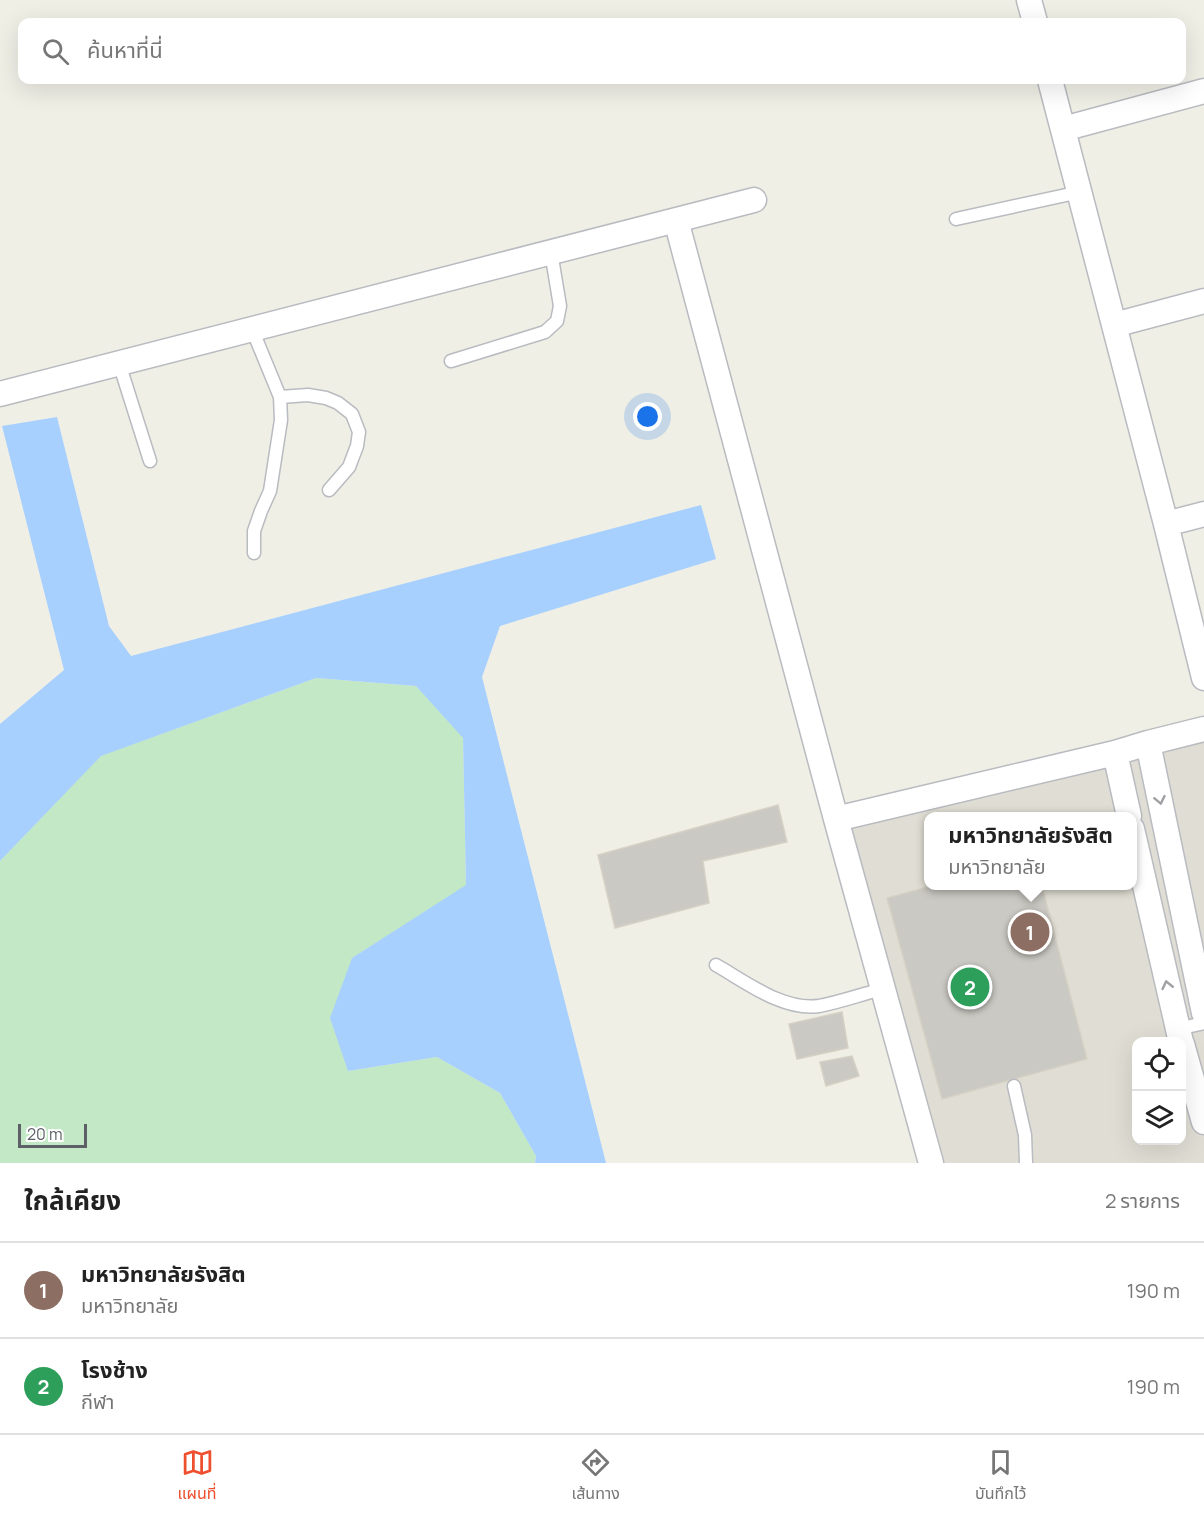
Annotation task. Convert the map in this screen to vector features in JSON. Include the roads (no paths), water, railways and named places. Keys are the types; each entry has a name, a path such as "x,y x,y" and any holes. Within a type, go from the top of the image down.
{"street":[{"path":"1029,0 1034,18"},
{"path":"1051,84 1204,678"},
{"path":"1063,129 1204,92"},
{"path":"0,394 754,200"},
{"path":"676,220 836,819 931,1163"},
{"path":"1114,325 1204,302"},
{"path":"1166,524 1204,514"},
{"path":"836,819 1115,753 1204,729"},
{"path":"1148,743 1204,1013"},
{"path":"1115,753 1128,812"},
{"path":"1137,851 1180,1037"},
{"path":"1186,1059 1204,1122"}],"lane":[{"path":"956,219 1080,192"},
{"path":"451,361 545,332 557,321 560,306 551,252"},
{"path":"252,329 280,397 281,420 270,491 254,531 254,553"},
{"path":"118,363 150,461"},
{"path":"280,397 308,395 326,398 338,403 352,414 359,432 357,446 349,467 329,490"},
{"path":"716,965 777,1000 798,1006 818,1006 883,989"},
{"path":"1182,1037 1204,1023"},
{"path":"1014,1086 1025,1135 1026,1163"}],"water":[{"path":"57,417 109,626 131,656 701,505 716,559 500,626 482,677 606,1163 535,1163 536,1156 500,1093 437,1057 348,1071 330,1018 352,958 466,885 463,738 416,686 316,678 101,756 0,861 0,724 64,670 2,426"}],"place":[{"name":"มหาวิทยาลัยรังสิต","path":"1030,932"},
{"name":"โรงช้าง","path":"970,987"}]}
